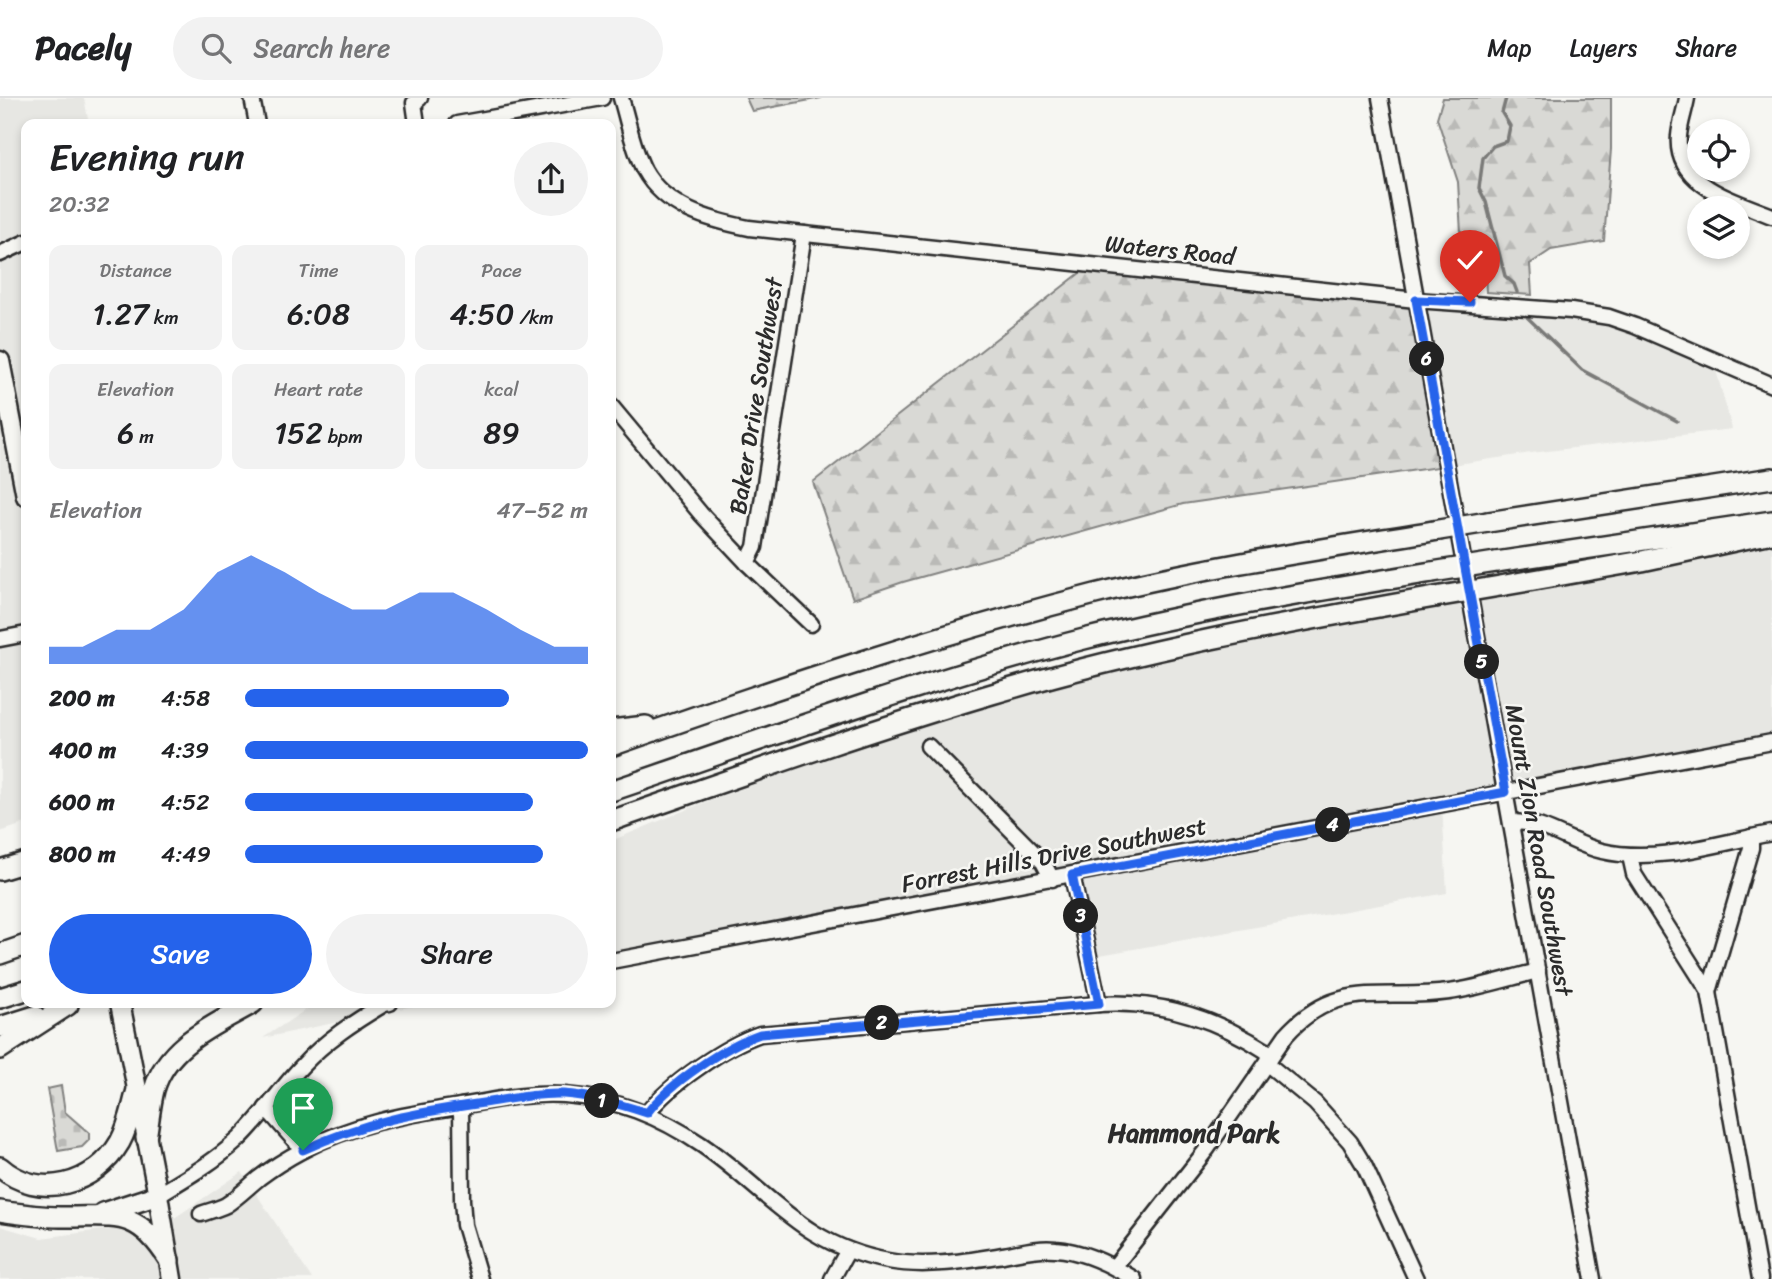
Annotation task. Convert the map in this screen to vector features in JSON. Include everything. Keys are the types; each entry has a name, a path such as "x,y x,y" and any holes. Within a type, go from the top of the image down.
{"highway":[{"path":"616,745 956,632 1098,594 1241,563 1772,478"},
{"path":"616,789 937,681 1085,639 1236,604 1772,521"},
{"path":"616,819 991,694 1085,668 1328,616 1642,561 1772,533"},
{"path":"616,730 675,724"},
{"path":"616,831 705,799 787,760"},
{"path":"0,954 21,947"},
{"path":"0,998 21,991"},
{"path":"0,1027 59,1008"},
{"path":"0,1049 65,1008"},
{"path":"146,1138 154,1089 174,1053 245,1008"},
{"path":"0,1167 32,1184 49,1185 76,1181 92,1173 121,1141 137,1090"},
{"path":"89,1216 158,1195"},
{"path":"0,1211 32,1216 116,1217 135,1222 152,1236 170,1269"}],"main road":[{"path":"0,361 21,470"},
{"path":"121,1008 170,1269"}],"street":[{"path":"252,98 256,119"},
{"path":"485,119 602,98"},
{"name":"Waters Road","path":"621,98 643,167 653,184 666,198 693,212 724,223 1416,300 1571,311 1609,317 1635,326 1772,384"},
{"name":"Mount Zion Road Southwest","path":"1380,98 1593,1279"},
{"path":"1688,98 1679,136 1680,155 1687,170 1699,183 1772,216"},
{"path":"417,101 417,119"},
{"name":"Baker Drive Southwest","path":"747,563 755,547 804,234"},
{"path":"0,254 21,244"},
{"path":"616,412 701,514 747,563 811,624"},
{"path":"0,639 21,635"},
{"name":"Forrest Hills Drive Southwest","path":"616,960 1772,742"},
{"path":"928,746 1043,862 1052,879"},
{"path":"1511,822 1529,822 1600,851 1630,856 1667,853 1772,833"},
{"path":"1709,992 1751,848 1751,837"},
{"path":"1630,856 1634,874 1709,992 1760,1279"},
{"path":"1072,875 1099,1004"},
{"path":"1114,1267 1207,1149 1298,1021 1316,1007 1335,999 1360,994 1450,992 1538,971"},
{"path":"647,1113 658,1098 728,1048 760,1034 1099,1004 1146,1005 1195,1015 1249,1040 1268,1052 1270,1066 1315,1103 1350,1142 1364,1165 1416,1279"},
{"path":"158,1195 206,1166 236,1142 321,1046 378,1008"},
{"path":"201,1214 226,1205 266,1173 303,1150 377,1121 461,1106 564,1094 614,1102 647,1113 704,1147 807,1230 848,1250 889,1261 930,1264 960,1262 1037,1249 1056,1249 1079,1253 1114,1267 1133,1279"},
{"path":"461,1106 463,1213 471,1253 480,1279"},
{"path":"266,1108 303,1150"},
{"path":"832,1279 848,1250"}],"shaded area":[{"path":"0,98 84,98 88,119 21,119 21,825 0,832"},
{"path":"1420,303 1611,320 1713,359 1732,429 1445,466"},
{"path":"1772,545 1772,745 1442,805 1447,893 1089,957 1074,879 616,963 616,839 700,804 947,715 1126,668 1653,564"},
{"path":"308,1008 404,1008 263,1038"},
{"path":"242,1172 312,1279 0,1279 0,1226 41,1238 170,1221"}],"green space":[{"path":"746,98 821,98 752,111"},
{"path":"1443,98 1611,98 1611,149 1604,241 1551,250 1530,264 1532,295 1486,292 1484,253 1462,250 1458,182 1437,118"},
{"path":"1094,262 1420,303 1445,466 1183,504 903,582 853,599 813,482"},
{"path":"61,1086 65,1112 89,1133 89,1140 82,1147 58,1151 47,1089"}],"waterway":[{"path":"1506,98 1502,113 1510,126 1507,141 1493,146 1483,158 1479,188 1486,202 1505,276 1514,284 1517,292"},
{"path":"1527,317 1582,370 1677,421"}],"district":[{"name":"Hammond Park","path":"1194,1133"}],"route":[{"path":"303,1150 377,1121 407,1114 531,1096 564,1094 614,1102 647,1113 658,1098 728,1048 760,1034 1099,1004 1097,984 1072,875 1506,792 1416,300 1470,302"}]}
